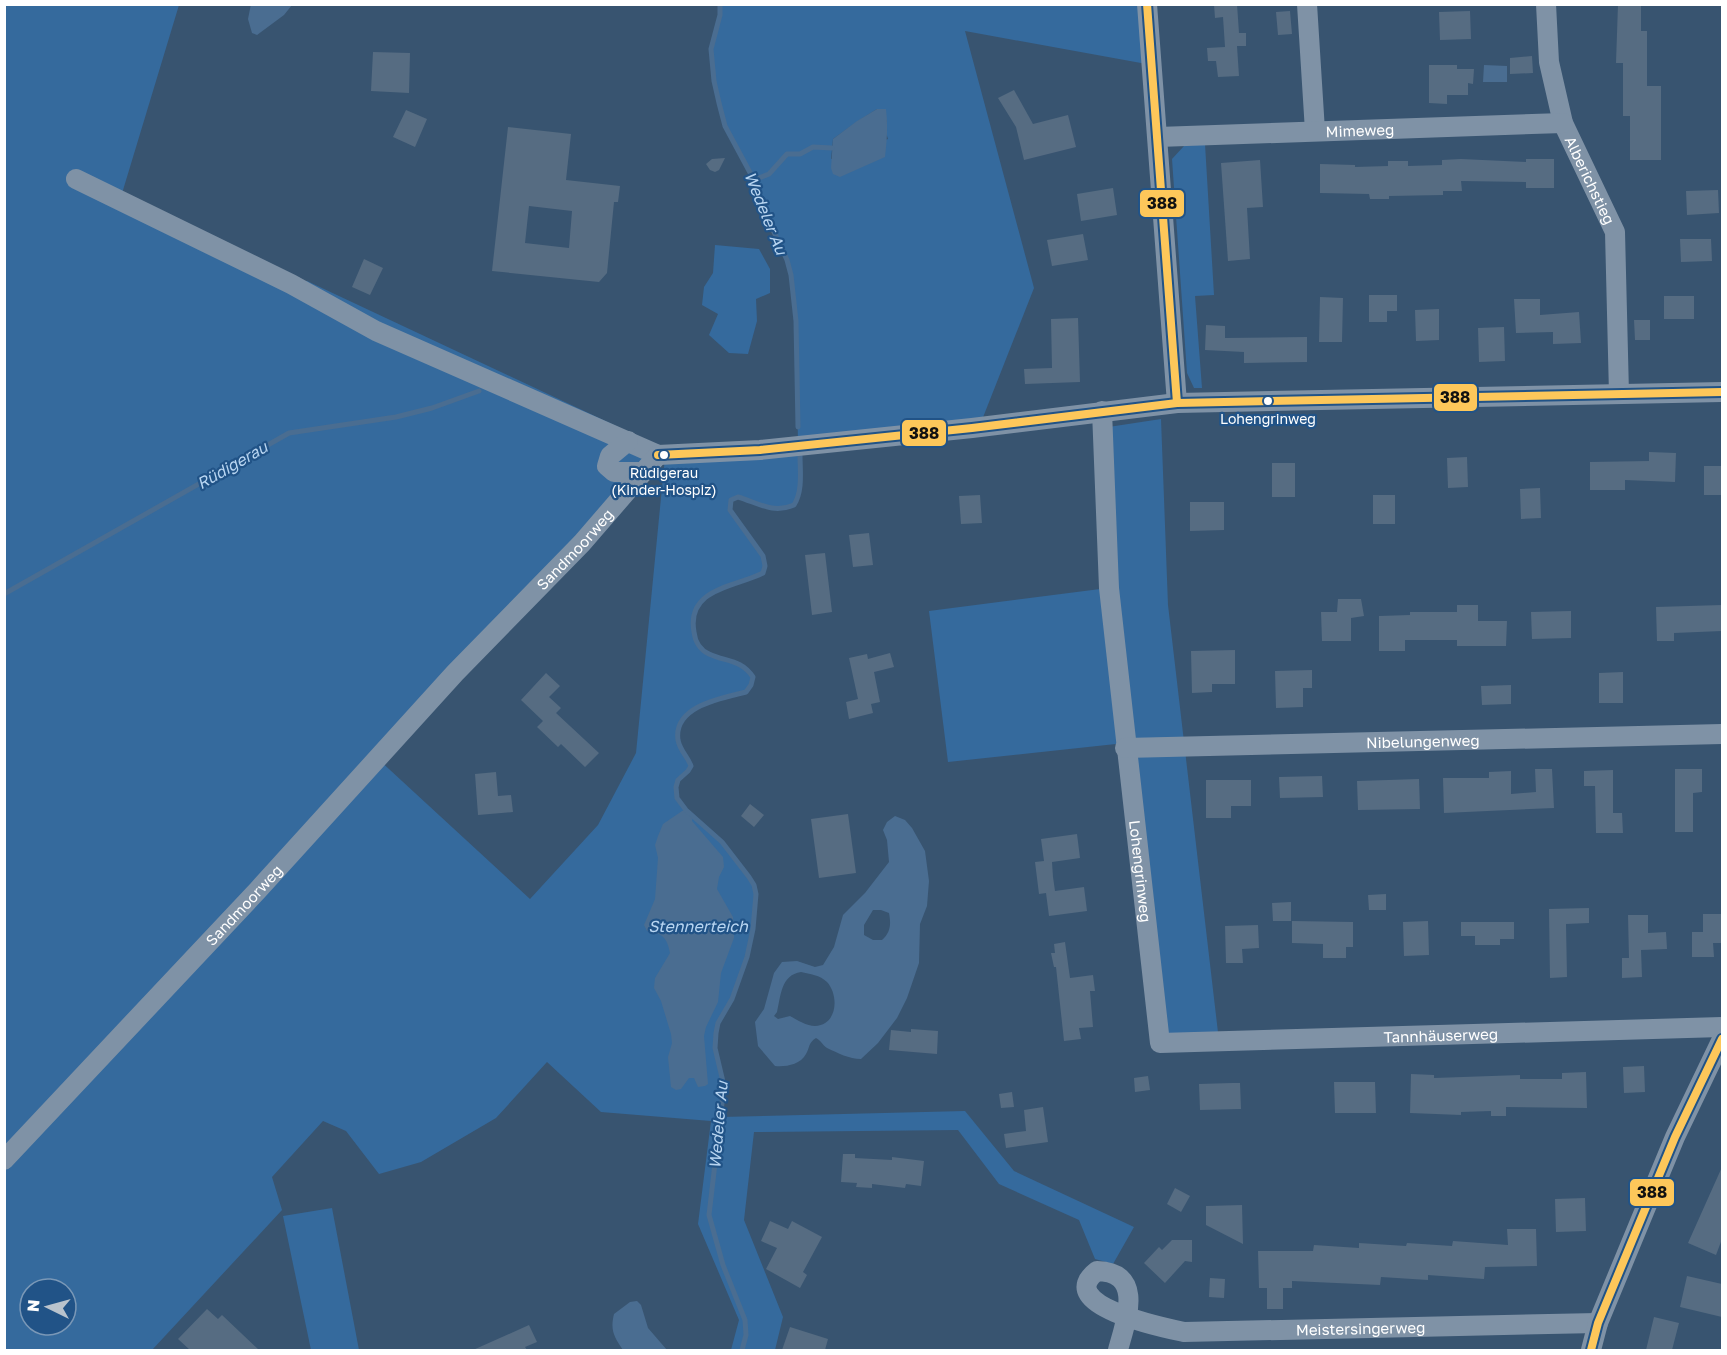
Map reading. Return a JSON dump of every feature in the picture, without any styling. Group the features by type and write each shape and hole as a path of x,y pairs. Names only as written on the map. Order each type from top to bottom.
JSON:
{"street":[{"path":"1147,4 1177,403"},
{"path":"1307,4 1315,131"},
{"name":"Alberichstieg","path":"1546,4 1549,62 1563,123 1615,232 1619,394"},
{"name":"Mimeweg","path":"1158,137 1563,123"},
{"path":"76,178 291,284 376,331 658,455 797,446 1177,403 1722,392"},
{"name":"Lohengrinweg","path":"1102,411 1109,588 1125,748 1160,1043"},
{"path":"628,441 610,456 607,466 614,472 644,472"},
{"name":"Sandmoorweg","path":"4,1160 258,890 447,682 582,543 658,455"},
{"name":"Nibelungenweg","path":"1125,748 1722,734"},
{"name":"Tannhäuserweg","path":"1160,1043 1722,1027"},
{"path":"1591,1350 1599,1323 1675,1137 1722,1039"},
{"name":"Meistersingerweg","path":"1118,1350 1126,1317 1184,1332 1599,1323"}],"shaded area":[{"path":"5,5 179,5 120,200 291,284 307,281 663,448 798,445 796,321 791,275 787,260 760,202 756,183 729,135 719,103 711,49 720,15 720,5 1147,5 1152,65 965,31 1034,288 978,430 800,455 800,487 794,505 772,508 738,497 731,500 730,510 763,556 765,566 763,573 716,590 701,602 694,619 694,637 705,652 746,667 751,673 752,681 746,692 701,706 691,711 683,719 679,728 678,740 691,766 678,782 675,791 681,804 717,835 740,864 755,890 751,943 732,999 718,1023 716,1033 715,1048 724,1081 721,1117 965,1111 1014,1171 1134,1227 1113,1264 1095,1259 1079,1220 999,1184 958,1130 754,1132 744,1220 783,1317 775,1350 731,1350 739,1320 698,1224 711,1121 601,1112 547,1062 496,1118 421,1162 379,1174 346,1131 323,1121 272,1177 282,1210 152,1350 5,1350","holes":["877,109 887,121 885,129 888,139 831,159 833,139 858,121","665,457 636,753 598,825 530,899 377,758"]},
{"path":"1205,144 1214,295 1195,296 1202,388 1194,388 1187,373 1172,159 1184,146"},
{"path":"715,245 759,249 770,269 770,293 756,299 757,321 748,354 729,353 709,335 718,314 702,305 704,287 713,273"},
{"path":"1161,419 1168,605 1219,1041 1160,1043 1125,743 948,762 929,611 1108,588 1102,428"},
{"path":"332,1208 359,1350 311,1350 283,1216"}],"water":[{"path":"251,4 292,5 284,15 257,35 252,33 248,19"},
{"path":"1484,65 1507,66 1507,82 1483,82"},
{"path":"877,109 886,109 885,157 840,177 833,174 831,168 833,139"},
{"name":"Stennerteich","path":"685,809 693,816 692,821 723,857 724,867 717,889 733,917 734,938 721,973 718,1002 704,1036 708,1084 698,1087 694,1078 689,1078 681,1089 676,1090 671,1087 668,1057 672,1043 671,1034 661,1001 654,988 655,978 670,953 663,937 647,931 644,925 655,899 658,858 655,845 658,836 663,824"},
{"path":"895,816 905,820 912,828 925,851 929,881 927,906 920,924 919,963 907,998 897,1018 878,1043 861,1059 848,1057 827,1048 816,1038 800,1061 788,1066 775,1066 758,1046 755,1022 764,1009 774,973 782,962 797,961 815,967 823,965 834,947 843,915 865,893 889,862 887,840 883,830 887,822","holes":["873,910 889,913 890,928 882,940 873,940 864,935 864,925","801,972 821,978 831,988 835,1001 834,1008 828,1021 823,1024 812,1026 790,1016 778,1019 774,1016 786,981 789,977"]},
{"path":"637,1301 641,1305 648,1328 667,1350 623,1350 617,1341 613,1329 614,1314 630,1302"}],"building":[{"path":"1214,4 1237,4 1239,33 1246,33 1246,46 1237,46 1239,76 1218,77 1216,61 1208,61 1207,48 1225,47 1223,17 1215,18"},
{"path":"1618,4 1641,4 1641,31 1647,31 1647,86 1661,86 1661,160 1630,160 1630,116 1623,116 1623,63 1616,63"},
{"path":"1290,11 1292,34 1278,35 1276,12"},
{"path":"1470,11 1471,39 1440,40 1439,12"},
{"path":"373,52 410,53 409,93 371,91"},
{"path":"1532,56 1533,73 1510,74 1510,58"},
{"path":"1429,65 1457,65 1457,69 1474,69 1473,84 1468,83 1468,95 1447,95 1447,104 1429,103"},
{"path":"1014,90 1033,124 1068,115 1076,147 1024,160 1016,127 998,98"},
{"path":"406,110 427,119 415,147 393,137"},
{"path":"508,127 571,134 566,180 620,186 618,202 614,202 607,273 599,282 492,271","holes":["529,206 572,211 569,248 525,243"]},
{"path":"725,158 719,170 715,172 710,170 706,164 712,159"},
{"path":"1526,159 1554,159 1554,188 1526,188 1526,182 1461,181 1462,191 1443,191 1443,195 1389,196 1389,199 1370,199 1369,194 1320,193 1320,164 1355,165 1355,167 1388,166 1388,161 1408,161 1408,166 1442,165 1442,160 1526,162"},
{"path":"1260,160 1263,207 1247,208 1250,259 1228,261 1221,163"},
{"path":"1113,188 1117,215 1081,221 1077,194"},
{"path":"1718,190 1719,213 1687,215 1686,191"},
{"path":"1083,234 1088,260 1052,266 1047,240"},
{"path":"1680,239 1711,239 1712,261 1681,262"},
{"path":"364,259 383,268 370,295 352,287"},
{"path":"1369,295 1397,295 1397,311 1387,311 1387,322 1369,322"},
{"path":"1664,296 1694,296 1694,319 1664,319"},
{"path":"1320,297 1343,298 1342,342 1319,342"},
{"path":"1514,299 1540,299 1540,315 1579,312 1581,343 1553,344 1553,332 1516,333"},
{"path":"1439,309 1439,340 1416,341 1415,310"},
{"path":"1078,318 1080,382 1025,384 1024,369 1052,368 1051,319"},
{"path":"1634,320 1650,320 1650,340 1635,340"},
{"path":"1206,325 1225,326 1225,338 1307,337 1307,362 1244,363 1244,352 1205,350"},
{"path":"1504,327 1505,361 1479,362 1478,328"},
{"path":"1649,452 1676,453 1675,482 1625,480 1625,490 1590,490 1590,462 1649,461"},
{"path":"1467,457 1468,487 1448,488 1447,458"},
{"path":"1272,463 1295,463 1295,497 1272,497"},
{"path":"1704,466 1722,466 1722,495 1704,495"},
{"path":"1540,488 1541,518 1521,519 1520,489"},
{"path":"980,495 982,523 961,524 959,496"},
{"path":"1373,495 1395,495 1395,524 1373,524"},
{"path":"1190,502 1224,502 1224,530 1190,531"},
{"path":"869,533 873,565 853,567 849,535"},
{"path":"825,553 832,612 812,615 805,555"},
{"path":"1338,599 1361,599 1364,616 1351,618 1351,641 1322,641 1321,612 1337,612"},
{"path":"1457,605 1478,605 1478,621 1507,621 1506,646 1457,646 1457,640 1405,640 1405,651 1379,651 1379,616 1410,615 1410,612 1457,612"},
{"path":"1722,605 1722,631 1674,633 1674,641 1657,641 1656,607"},
{"path":"1571,611 1571,638 1532,639 1531,612"},
{"path":"1235,650 1235,684 1212,684 1212,692 1192,693 1191,651"},
{"path":"890,653 894,667 874,672 880,702 871,704 873,713 849,719 846,702 858,699 849,658 867,654 868,659"},
{"path":"1312,670 1312,688 1303,688 1303,707 1276,708 1275,671"},
{"path":"1623,672 1623,703 1599,703 1599,673"},
{"path":"546,673 560,686 549,697 561,708 556,713 599,753 585,767 561,744 558,747 537,727 543,721 521,700"},
{"path":"1511,685 1511,704 1482,705 1481,686"},
{"path":"1535,769 1552,769 1554,808 1444,813 1443,778 1489,778 1489,772 1511,771 1511,794 1536,792"},
{"path":"1675,769 1702,769 1702,792 1693,793 1693,832 1675,832"},
{"path":"1613,770 1613,813 1622,813 1623,833 1596,833 1595,786 1584,786 1584,771"},
{"path":"496,772 498,796 511,795 513,812 478,815 475,774"},
{"path":"1322,776 1323,797 1280,798 1279,777"},
{"path":"1419,779 1420,809 1358,810 1357,781"},
{"path":"1206,780 1251,780 1251,806 1231,806 1231,818 1206,818"},
{"path":"750,804 764,815 754,827 741,816"},
{"path":"848,814 856,873 819,878 811,819"},
{"path":"1077,834 1080,858 1052,862 1053,877 1055,891 1084,887 1087,911 1049,916 1046,893 1039,894 1035,862 1044,861 1041,839"},
{"path":"1386,894 1386,910 1369,910 1368,895"},
{"path":"1291,902 1291,921 1273,921 1272,903"},
{"path":"1589,908 1589,923 1566,924 1567,977 1550,978 1549,909"},
{"path":"1703,914 1722,914 1722,943 1713,943 1714,957 1692,957 1692,932 1703,932"},
{"path":"1628,915 1648,915 1648,933 1666,932 1667,949 1641,950 1642,977 1622,978 1622,958 1629,958"},
{"path":"1292,921 1353,922 1353,947 1346,947 1346,958 1323,958 1323,944 1292,943"},
{"path":"1428,921 1429,955 1404,956 1403,922"},
{"path":"1461,922 1514,922 1514,939 1500,939 1500,945 1475,945 1475,936 1461,936"},
{"path":"1258,925 1259,948 1242,949 1243,963 1226,963 1225,926"},
{"path":"1065,942 1070,978 1093,975 1095,991 1090,991 1093,1027 1079,1028 1081,1039 1064,1041 1056,967 1054,967 1051,953 1055,953 1054,944"},
{"path":"911,1029 938,1031 937,1054 889,1050 891,1030 911,1032"},
{"path":"1644,1066 1645,1092 1624,1093 1623,1067"},
{"path":"1586,1072 1587,1108 1506,1107 1506,1116 1491,1116 1491,1111 1461,1112 1461,1115 1410,1113 1411,1074 1434,1075 1434,1078 1520,1075 1520,1079 1562,1079 1562,1073"},
{"path":"1148,1076 1150,1090 1135,1092 1134,1078"},
{"path":"1334,1082 1375,1082 1376,1113 1335,1113"},
{"path":"1240,1083 1241,1109 1200,1110 1199,1084"},
{"path":"1012,1092 1014,1107 1001,1108 999,1094"},
{"path":"1043,1107 1048,1142 1006,1148 1004,1134 1026,1131 1024,1110"},
{"path":"843,1154 855,1154 855,1158 892,1160 892,1157 924,1161 921,1186 906,1184 905,1188 872,1184 872,1188 856,1187 857,1183 841,1182"},
{"path":"1722,1167 1722,1239 1716,1255 1688,1243"},
{"path":"1175,1188 1190,1196 1181,1212 1167,1204"},
{"path":"1585,1198 1586,1231 1556,1232 1555,1199"},
{"path":"1242,1205 1243,1244 1206,1225 1206,1206"},
{"path":"770,1221 788,1229 792,1221 822,1237 803,1272 807,1275 800,1288 766,1269 777,1248 761,1241"},
{"path":"1507,1229 1536,1229 1537,1266 1485,1267 1484,1279 1428,1275 1428,1280 1381,1277 1380,1285 1292,1281 1292,1288 1283,1288 1283,1309 1267,1309 1267,1288 1259,1288 1258,1251 1313,1251 1314,1245 1359,1248 1359,1243 1452,1246 1453,1241 1508,1245"},
{"path":"1172,1240 1192,1240 1192,1262 1185,1261 1165,1283 1144,1263 1159,1247 1162,1250"},
{"path":"1687,1276 1722,1284 1722,1317 1680,1307"},
{"path":"1210,1278 1225,1279 1224,1298 1209,1297"},
{"path":"207,1309 218,1319 222,1315 259,1350 190,1350 178,1339"},
{"path":"1654,1317 1679,1323 1672,1350 1646,1350"},
{"path":"529,1325 537,1342 525,1347 527,1350 473,1350"},
{"path":"790,1327 828,1339 825,1350 782,1350"}],"waterway":[{"name":"Wedeler Au","path":"720,4 720,15 711,49 714,81 725,126 754,180 760,202 787,260 791,275 796,321 798,427"},
{"path":"754,180 769,174 787,154 800,154 813,147 832,148"},
{"name":"Rüdigerau","path":"4,594 289,433 396,417 432,408 479,391"},
{"name":"Wedeler Au","path":"742,1350 746,1335 745,1320 723,1265 709,1215 724,1086 715,1048 716,1033 718,1023 732,999 747,957 753,929 756,894 749,877 722,842 686,810 677,798 678,780 691,766 678,740 679,728 683,719 691,711 713,701 746,692 753,677 743,667 706,652 697,642 695,635 694,617 698,606 705,598 715,591 763,573 765,566 763,556 730,510 731,500 738,497 772,508 794,505 800,487 800,455"}],"transit line":[{"name":"388","path":"1147,4 1177,403"},
{"name":"388","path":"658,455 760,450 972,428 1177,403 1722,392"},
{"name":"388","path":"1591,1350 1598,1323 1675,1137 1722,1039"}],"place":[{"name":"Lohengrinweg","path":"1268,401"},
{"name":"Rüdigerau (Kinder-Hospiz)","path":"664,455"}]}
